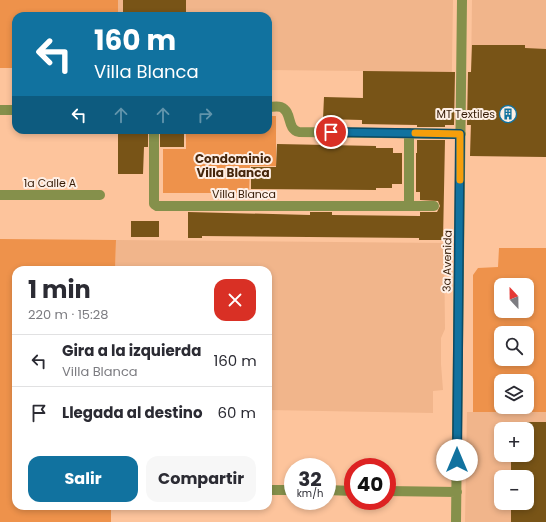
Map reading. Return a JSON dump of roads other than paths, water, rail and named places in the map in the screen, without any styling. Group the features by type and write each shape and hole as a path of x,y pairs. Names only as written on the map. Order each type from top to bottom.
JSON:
{"street":[{"name":"3a Avenida","path":"456,522 462,0"},
{"path":"272,107 280,107 284,110 288,114 292,128 298,131 460,134"},
{"path":"0,110 12,110"},
{"path":"409,133 409,205"},
{"name":"Villa Blanca","path":"154,134 154,204 157,206 434,206"},
{"name":"1a Calle A","path":"0,195 100,195"},
{"path":"272,490 284,490"},
{"path":"396,491 457,492"}],"place":[{"name":"MT Textiles","path":"508,114"}],"district":[{"name":"Condominio Villa Blanca","path":"233,165"}]}
